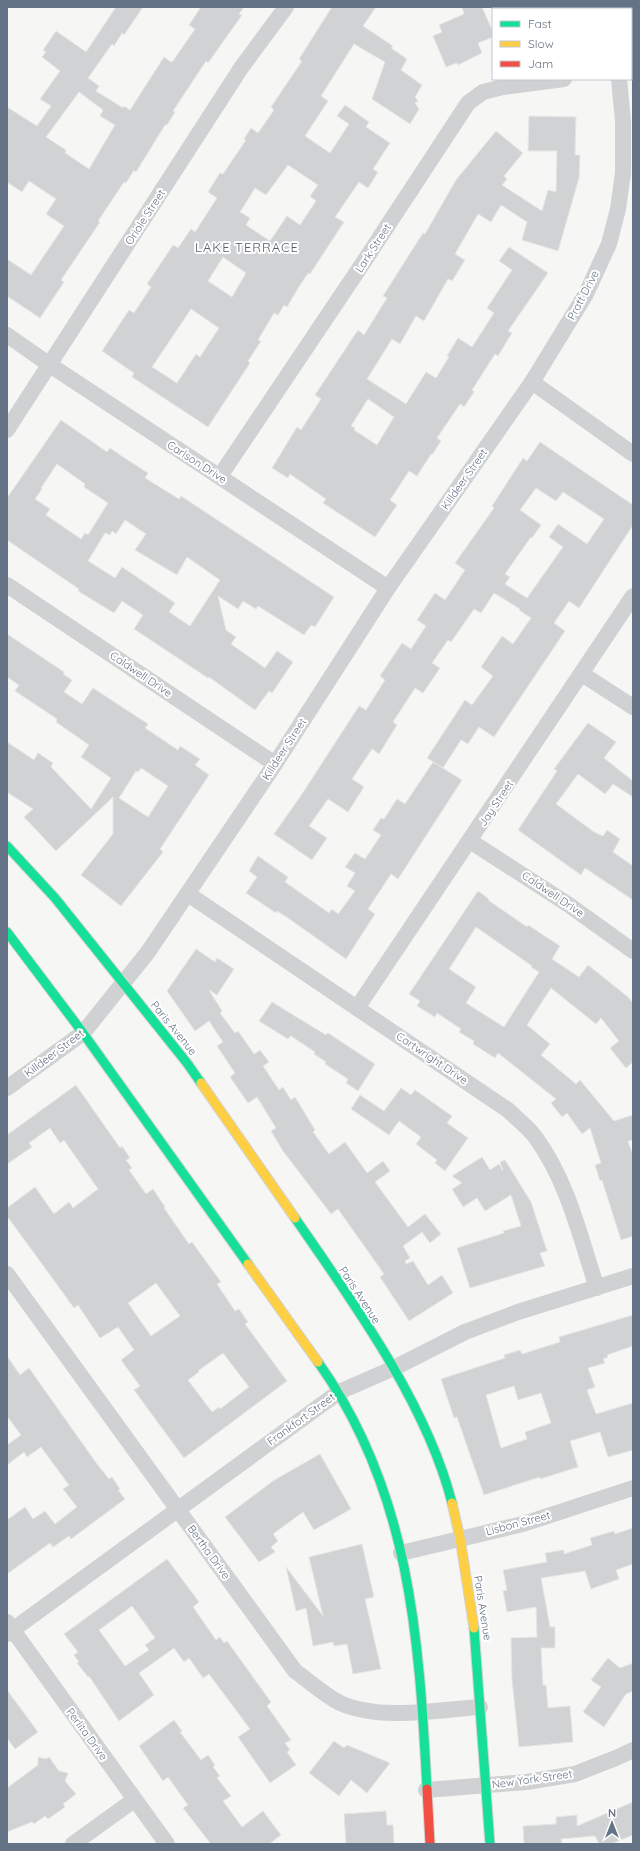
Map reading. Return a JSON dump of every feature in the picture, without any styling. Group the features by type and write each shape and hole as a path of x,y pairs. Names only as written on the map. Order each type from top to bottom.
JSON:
{"street":[{"name":"Oriole Street","path":"7,430 241,68 286,7"},
{"name":"Lark Street","path":"220,476 359,270 468,103 483,92 503,87 556,80"},
{"name":"Pratt Drive","path":"532,382 586,294 609,244 618,210 623,173 623,121 619,80"},
{"name":"Carlson Drive","path":"7,335 50,365 388,588"},
{"path":"532,382 633,454"},
{"name":"Killdeer Street","path":"7,1088 83,1033 148,952 275,764 388,588 532,382"},
{"name":"Caldwell Drive","path":"7,585 275,764"},
{"name":"Jay Street","path":"357,1008 633,596"},
{"path":"582,674 633,707"},
{"name":"Caldwell Drive","path":"470,841 569,905 633,951"},
{"name":"Paris Avenue","path":"7,846 19,857 55,898 123,985 187,1063 317,1250 394,1368 432,1445 447,1485 460,1538 476,1640 490,1844"},
{"name":"Cartwright Drive","path":"188,894 508,1110 536,1137 556,1170 569,1202 597,1288"},
{"path":"7,932 83,1033 339,1392 370,1455 381,1483 401,1553 411,1600 422,1711 430,1844"},
{"name":"Bertha Drive","path":"7,1274 295,1671 340,1703 366,1710 391,1713 480,1707"},
{"name":"Frankfort Street","path":"9,1629 339,1392 394,1368 466,1332 518,1312 633,1276"},
{"name":"Lisbon Street","path":"401,1553 523,1524 633,1488"},
{"name":"Perlita Drive","path":"9,1629 167,1844"},
{"name":"New York Street","path":"426,1790 528,1782 575,1774 633,1750"},
{"path":"73,1844 134,1800"}],"building":[{"path":"116,7 143,7 124,35 122,33 114,46 112,44 88,78 99,86 96,91 123,108 124,106 130,110 164,57 171,62 173,61 195,29 189,25 201,7 244,7 239,14 242,15 208,63 206,61 173,111 175,112 167,125 165,125 136,172 134,170 126,183 124,182 98,221 100,222 61,280 64,282 40,318 7,296 7,259 31,275 64,226 46,214 56,199 29,181 22,192 7,182 7,107 37,126 51,106 40,99 60,71 42,57 46,52 43,50 56,31 86,52","holes":["79,92 103,110 100,116 115,125 89,169 65,153 66,150 46,137"]},
{"path":"332,7 376,7 363,26 393,46 391,48 407,59 401,70 422,85 415,97 418,101 415,103 419,109 410,124 372,99 385,62 354,44 321,96 328,101 305,136 330,153 349,124 337,116 345,105 369,122 366,127 390,143 373,169 378,172 368,188 359,182 335,217 344,222 310,274 308,273 287,307 284,305 278,315 274,313 258,340 261,341 248,361 250,363 208,427 132,377 134,373 102,351 129,310 134,313 151,287 147,284 173,245 178,248 191,229 195,232 217,198 208,192 220,173 223,174 246,140 244,139 251,128 258,133 274,110 271,107 302,61 299,59","holes":["288,165 318,185 310,196 316,201 300,225 287,216 270,241 246,225 250,218 240,212 255,188 266,195","223,257 246,273 232,297 208,281","191,309 219,328 200,357 196,354 177,383 152,367"]},
{"path":"462,7 482,7 492,30 492,37 478,43 482,53 458,65 457,63 446,67 433,36 442,32 439,25 464,14"},
{"path":"529,116 576,117 575,155 580,155 579,178 558,251 522,240 527,222 501,205 491,222 478,214 455,254 465,260 452,281 448,279 424,321 416,316 400,344 392,339 367,379 406,404 426,372 436,378 449,357 447,356 458,338 472,347 494,313 487,308 512,270 499,261 509,247 548,273 508,331 512,333 498,356 495,354 472,390 474,392 464,407 460,404 437,438 441,441 432,455 431,454 417,476 409,471 390,500 397,505 375,537 323,503 326,499 290,474 288,478 272,468 297,427 301,430 321,399 315,395 358,330 364,335 387,298 383,296 423,233 425,234 456,180 496,131 523,153 504,176 507,179 502,185 542,211 548,190 556,192 557,151 528,151","holes":["368,399 394,417 377,445 354,430 355,428 351,426"]},
{"path":"61,420 107,452 110,448 148,473 145,478 179,499 181,496 334,597 315,627 311,625 304,635 258,606 256,609 243,601 238,609 218,596 226,630 236,637 231,644 265,668 277,651 293,662 272,693 269,691 255,710 209,677 208,678 134,629 143,615 122,601 114,613 78,591 79,589 7,540 7,498","holes":["57,464 85,484 84,487 108,503 88,535 85,533 81,539 46,515 50,509 35,499","125,520 146,534 135,550 177,575 187,557 220,580 190,626 169,612 175,603 122,567 115,578 88,561 105,533 110,535 112,531 116,534"]},
{"path":"540,442 633,505 633,525 579,608 569,601 554,623 565,631 494,737 479,727 468,744 461,740 443,768 427,758 465,700 472,705 493,676 481,667 502,636 513,644 531,618 519,610 520,609 494,593 481,613 474,609 451,642 448,640 432,663 440,668 423,693 415,688 393,722 397,725 379,754 372,749 352,779 364,787 348,812 328,799 309,826 327,838 312,860 274,834 359,706 366,710 385,680 380,676 402,643 411,649 426,626 417,620 435,593 445,600 465,570 455,563 494,508 492,506 523,458 527,461","holes":["536,488 556,501 563,492 604,519 587,544 558,524 549,537 563,547 527,598 505,584 510,577 505,574 541,525 520,510"]},
{"path":"7,634 64,672 63,674 72,680 64,692 82,704 93,688 148,724 145,728 178,750 180,746 200,759 195,765 209,775 160,849 163,852 121,906 81,875 113,834 113,797 56,851 24,817 33,809 7,792 7,742 34,760 38,753 53,763 51,767 91,809 111,778 81,757 89,745 56,722 57,719 15,691 19,685 7,677","holes":["141,768 168,786 148,817 119,798 136,771 138,772"]},
{"path":"588,723 616,742 604,758 633,781 633,797 613,784 605,794 578,774 556,804 594,832 603,836 607,830 620,839 613,852 633,866 633,900 585,868 581,875 518,830 557,771 554,769"},
{"path":"433,762 462,780 398,879 391,874 368,909 375,914 346,959 288,918 277,911 276,913 246,893 257,877 249,871 258,856 288,877 285,882 329,913 332,909 338,914 355,891 347,886 355,873 345,867 355,853 365,859 381,835 373,830 381,818 384,819 397,799 405,804"},
{"path":"478,891 489,899 488,900 527,927 528,925 560,946 552,959 579,977 588,965 628,997 633,1003 633,1062 626,1068 610,1048 619,1041 601,1018 596,1024 551,988 527,1025 550,1044 541,1055 576,1084 580,1080 614,1121 633,1115 633,1140 628,1141 633,1155 633,1236 621,1240 602,1180 600,1181 595,1165 601,1163 590,1128 582,1134 567,1113 562,1117 551,1103 556,1099 498,1053 495,1058 473,1044 474,1041 459,1032 461,1029 437,1013 435,1017 417,1006 420,1001 409,994","holes":["476,927 532,966 531,967 539,972 504,1027 466,1003 476,987 449,969"]},
{"path":"196,949 215,962 217,958 234,969 217,995 209,990 222,1011 220,1013 235,1033 238,1031 254,1054 260,1050 269,1062 263,1066 279,1090 283,1087 291,1100 295,1097 315,1130 313,1132 329,1154 345,1142 367,1173 383,1161 390,1171 375,1182 408,1227 425,1214 441,1234 430,1243 422,1232 403,1246 410,1258 405,1261 406,1264 413,1261 428,1285 442,1275 453,1293 409,1321 380,1277 384,1274 338,1209 331,1214 283,1151 271,1131 276,1128 257,1097 248,1103 230,1077 235,1073 217,1046 223,1042 209,1021 195,1031 167,991"},
{"path":"272,1002 326,1035 328,1033 375,1064 358,1091 346,1083 348,1079 325,1064 326,1062 314,1054 315,1052 291,1036 288,1039 259,1021"},
{"path":"76,1085 120,1148 122,1146 130,1158 126,1160 132,1168 129,1170 146,1194 153,1189 165,1207 164,1208 189,1244 192,1242 221,1282 217,1284 235,1311 239,1309 248,1322 245,1324 287,1381 184,1458 134,1390 140,1386 121,1360 134,1350 118,1327 100,1338 78,1305 74,1308 7,1216 7,1208 35,1187 54,1214 69,1202 73,1208 98,1189 64,1140 60,1143 50,1128 29,1143 32,1147 7,1164 7,1135","holes":["156,1283 180,1316 151,1336 128,1303","223,1353 249,1387 220,1409 219,1407 212,1412 188,1380"]},
{"path":"401,1088 411,1095 415,1090 452,1116 447,1123 468,1138 445,1171 435,1163 437,1160 416,1144 421,1137 399,1121 389,1135 351,1109 360,1095 384,1111"},
{"path":"482,1157 490,1170 499,1164 503,1171 500,1162 505,1160 531,1202 547,1251 540,1253 545,1266 470,1288 457,1248 521,1226 511,1195 485,1211 477,1198 463,1207 452,1189 462,1183 452,1176"},
{"path":"633,1315 633,1346 607,1355 608,1357 603,1359 605,1363 588,1368 595,1387 587,1390 596,1414 633,1403 633,1450 608,1457 600,1432 570,1441 578,1467 540,1479 540,1477 484,1495 457,1417 454,1418 441,1379 505,1358 504,1355 520,1350 522,1354 560,1342 559,1337","holes":["514,1386 518,1400 541,1393 551,1423 525,1432 527,1439 501,1448 486,1395"]},
{"path":"7,1356 20,1375 29,1368 97,1464 109,1479 112,1477 120,1489 118,1490 125,1499 71,1539 69,1536 53,1547 50,1543 7,1574 7,1520 25,1507 33,1519 45,1511 55,1524 77,1507 63,1489 69,1485 41,1447 27,1457 24,1452 7,1465 7,1445 21,1435 7,1416"},
{"path":"320,1454 351,1509 314,1530 303,1512 273,1534 278,1541 271,1547 275,1552 259,1562 225,1517 273,1481"},
{"path":"633,1528 633,1564 616,1570 619,1579 591,1589 585,1571 541,1578 550,1627 555,1627 555,1648 541,1648 543,1685 546,1685 548,1708 570,1706 573,1742 519,1747 512,1680 511,1638 537,1637 536,1607 507,1612 503,1591 507,1590 503,1570 547,1562 545,1553 564,1550 564,1554 592,1545 590,1538 614,1531 615,1534"},
{"path":"362,1544 374,1597 365,1599 381,1669 353,1674 347,1644 334,1646 333,1642 313,1646 306,1608 296,1611 286,1567 323,1616 309,1557"},
{"path":"167,1559 199,1602 193,1607 216,1640 220,1637 224,1643 227,1641 271,1702 267,1706 291,1740 285,1743 290,1750 287,1752 296,1765 270,1783 238,1737 250,1729 209,1674 203,1678 189,1658 184,1662 174,1648 139,1673 154,1695 119,1721 89,1676 88,1677 77,1663 79,1662 74,1655 78,1652 64,1634","holes":["132,1606 155,1638 145,1645 149,1650 125,1666 99,1630"]},
{"path":"608,1658 620,1668 633,1663 633,1691 626,1694 604,1727 583,1712 601,1687 591,1680"},
{"path":"7,1690 38,1732 15,1749 7,1738"},
{"path":"174,1720 182,1731 180,1732 201,1760 208,1755 215,1765 213,1767 220,1776 217,1778 231,1796 223,1801 242,1827 263,1811 281,1835 269,1844 211,1844 183,1808 188,1805 168,1777 163,1781 139,1746"},
{"path":"334,1741 344,1748 347,1745 390,1763 367,1793 351,1780 339,1796 309,1773"},
{"path":"38,1757 46,1759 49,1757 59,1771 68,1773 65,1781 76,1794 63,1804 65,1807 48,1819 45,1816 34,1824 32,1822 7,1832 7,1788 38,1765"},
{"path":"633,1802 633,1835 611,1844 599,1844 595,1836 561,1839 562,1844 524,1844 523,1826 556,1824 556,1817 577,1815 577,1826"},
{"path":"386,1811 387,1825 393,1825 394,1844 346,1844 344,1814"}],"traffic: fast":[{"path":"7,846 55,898 187,1063 201,1083"},
{"path":"7,932 83,1033 248,1264"},
{"path":"295,1218 364,1319 407,1391 440,1466 452,1503"},
{"path":"318,1362 349,1411 373,1462 391,1514 404,1567 413,1621 420,1676 427,1789"},
{"path":"474,1628 490,1844"}],"traffic: slow":[{"path":"201,1083 295,1218"},
{"path":"248,1264 318,1362"},
{"path":"452,1503 460,1538 474,1628"}],"traffic: jam":[{"path":"427,1789 430,1844"}],"district":[{"name":"LAKE TERRACE","path":"247,247"}]}
